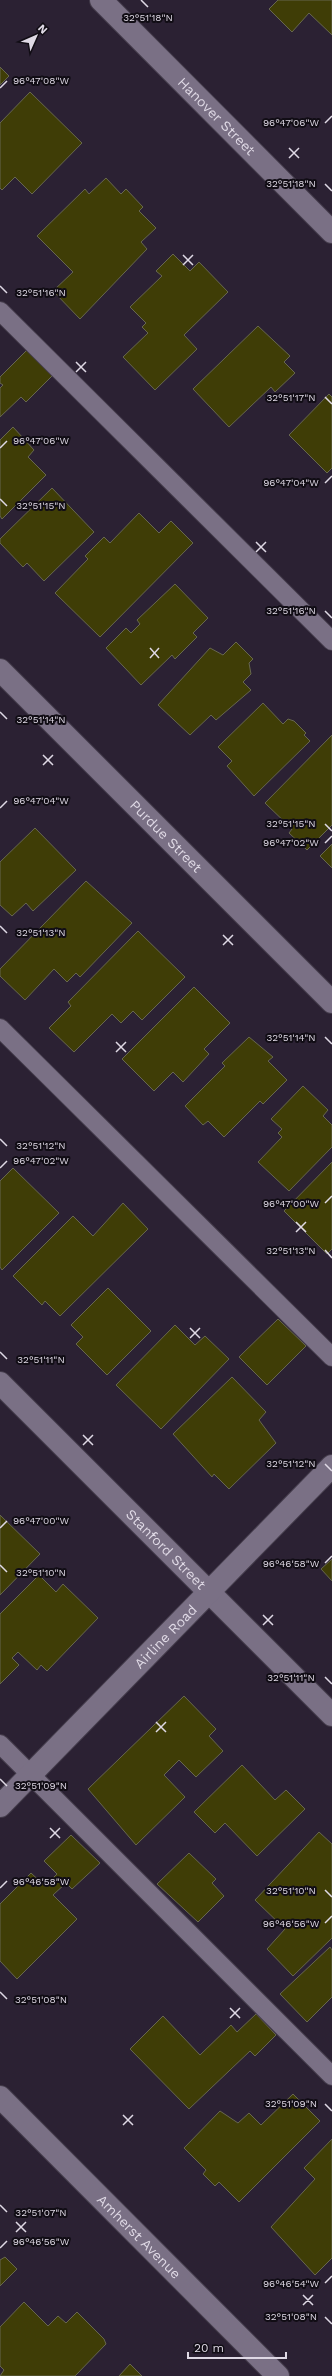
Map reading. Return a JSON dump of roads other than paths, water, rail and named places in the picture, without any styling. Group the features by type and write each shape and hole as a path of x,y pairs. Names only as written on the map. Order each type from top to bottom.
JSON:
{"street":[{"name":"Hanover Street","path":"101,0 332,232"},
{"name":"Purdue Street","path":"0,670 332,1002"},
{"name":"Stanford Street","path":"0,1383 332,1715"},
{"name":"Airline Road","path":"0,1806 332,1466"},
{"name":"Amherst Avenue","path":"0,2097 278,2376"}],"lane":[{"path":"0,311 332,641"},
{"path":"0,1028 332,1357"},
{"path":"0,1744 332,2076"}]}
